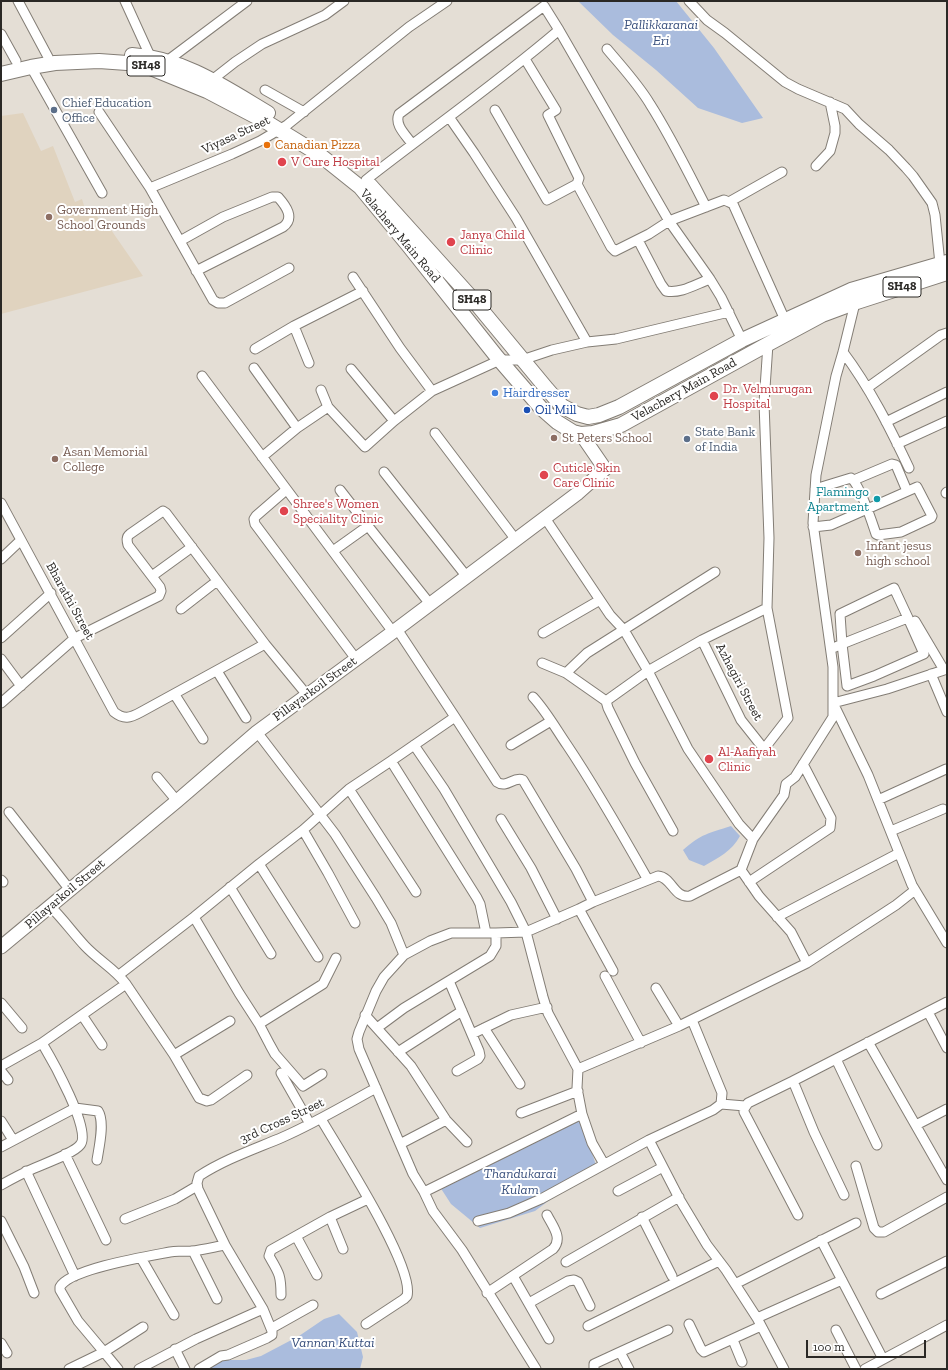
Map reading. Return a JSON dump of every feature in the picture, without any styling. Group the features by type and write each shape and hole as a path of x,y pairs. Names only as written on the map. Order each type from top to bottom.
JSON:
{"main road":[{"name":"Velachery Main Road","path":"1,64 48,57 104,53 142,56 167,61 283,127 326,148 366,180 470,296 547,390 562,406 577,414 588,417 600,415 619,407 742,340 851,290 945,266"},
{"name":"Velachery Main Road","path":"1,74 55,63 99,61 142,64 209,85"},
{"name":"Velachery Main Road","path":"283,127 360,187 540,408 557,422 573,432 581,434 593,433 621,425 822,315 945,266"}],"street":[{"path":"18,1 48,57"},
{"path":"125,1 151,58"},
{"path":"167,61 247,1"},
{"path":"209,85 235,62 262,44 325,15 344,1"},
{"name":"Viyasa Street","path":"150,188 253,144 283,127 304,112 409,27 447,1"},
{"path":"689,1 707,20 785,82 845,109 889,150 906,168 932,203 945,266"},
{"path":"412,144 398,124 397,119 399,114 544,6 669,221 710,279 729,312 742,340"},
{"path":"366,180 525,59 559,30"},
{"path":"1,34 16,61"},
{"path":"607,49 634,81 650,104 680,156 706,206"},
{"path":"495,110 547,200 577,184 579,178 548,115 556,110 525,59"},
{"path":"31,67 102,193"},
{"path":"265,90 304,112"},
{"path":"816,166 830,151 835,133 830,102"},
{"path":"99,112 150,188 213,300 218,303 225,303 289,268"},
{"path":"449,118 474,153 516,218 587,342"},
{"path":"729,202 782,172"},
{"path":"577,184 611,248 615,251 638,240 669,221 706,206 724,200 733,204 785,320"},
{"path":"180,241 223,217 272,198 278,197 289,213 290,217 288,223 283,227 196,271"},
{"path":"638,240 660,284 666,291"},
{"path":"353,276 400,348 432,391"},
{"path":"655,290 672,292 680,291 710,279"},
{"path":"255,349 294,326 363,291"},
{"path":"536,1369 487,1293 462,1250 433,1211 413,1174 359,1050 357,1040 359,1032 365,1015 384,977 404,955 430,941 451,933 496,934 526,932 593,902 658,876 662,877 680,895 686,897 741,870 753,839 784,795 786,784 803,764 833,716 833,668 831,649 813,527 815,489 816,475 836,376 855,303"},
{"path":"321,390 328,408 365,447 394,421 432,391 500,360 522,360 552,350 587,342 616,339 729,312"},
{"path":"294,326 310,363"},
{"path":"867,388 941,335 947,333"},
{"name":"Azhagiri Street","path":"767,608 702,640 741,720 764,749 788,718 767,608 769,538 764,402 768,344"},
{"path":"843,352 856,369 867,388 909,468"},
{"path":"254,368 297,428"},
{"path":"351,369 394,421"},
{"path":"202,376 286,490 395,631 456,717 497,782 500,785 504,785 517,779 523,780 572,862 593,902"},
{"path":"886,422 947,392"},
{"path":"262,457 297,428 328,408"},
{"path":"897,444 947,421"},
{"path":"435,433 516,540"},
{"name":"Pillayarkoil Street","path":"1,947 177,801 257,732 395,631 578,493 605,469 581,434"},
{"path":"815,489 852,478 854,480 894,464 896,465 907,491"},
{"path":"384,472 467,577"},
{"path":"813,527 831,525 867,509 907,491 917,487 931,514 931,518 901,532 878,535 876,534 867,509 854,480"},
{"path":"286,490 256,516 254,519 255,524 356,659"},
{"path":"340,490 430,604"},
{"name":"Bharathi Street","path":"1,502 76,638 114,712 124,718 133,716 175,695"},
{"path":"1,703 76,638 158,596 161,591 160,587 128,545 127,541 130,534 162,511 166,513 265,644 307,695"},
{"path":"545,518 610,615 624,630 648,671 688,749 739,824 753,839"},
{"path":"333,551 368,526"},
{"path":"1,558 21,540"},
{"path":"152,576 192,547"},
{"path":"566,673 587,653 715,572"},
{"path":"181,609 218,581"},
{"path":"833,690 847,686 874,676 924,654 909,616 894,588 840,614 847,686"},
{"path":"1,638 51,593"},
{"path":"543,633 600,600"},
{"path":"831,649 909,616"},
{"path":"833,703 886,689 946,669 909,616"},
{"path":"606,701 648,671 702,640"},
{"path":"203,740 175,695 265,644"},
{"path":"1,659 21,686"},
{"path":"542,663 566,673 606,701 635,763 673,831"},
{"path":"217,671 246,718"},
{"path":"931,674 947,712"},
{"path":"532,697 540,705 551,721 608,810 648,880"},
{"path":"833,703 868,775 915,890 947,943"},
{"path":"119,975 303,830 349,789 456,717"},
{"path":"510,745 551,721"},
{"path":"257,732 335,834 391,923 404,955"},
{"path":"414,745 444,789 511,902 526,932 548,1014 578,1069 578,1091 582,1114 592,1143 604,1164"},
{"path":"391,761 477,898 486,933"},
{"path":"749,882 830,828 831,818 803,764"},
{"path":"878,800 946,769"},
{"path":"157,777 177,801"},
{"path":"349,789 416,892"},
{"path":"891,831 943,809"},
{"path":"9,812 70,890"},
{"path":"501,818 531,868 557,919"},
{"path":"303,830 355,922"},
{"path":"777,917 899,853"},
{"path":"259,864 318,957"},
{"path":"741,870 759,896 791,932 807,963"},
{"path":"230,887 271,954"},
{"path":"578,1069 692,1020 807,963 896,905 915,890"},
{"path":"50,906 64,920 86,947 119,975 174,1055 200,1098 203,1100 211,1100 247,1075"},
{"path":"579,909 641,1043"},
{"path":"194,917 259,1024 275,1054 303,1086 322,1074"},
{"path":"377,1028 404,1008 490,956 496,946 496,934"},
{"path":"259,1024 323,984 336,958"},
{"path":"449,982 480,1056 478,1059 457,1071"},
{"path":"1,1066 42,1043 126,984"},
{"path":"656,988 679,1026"},
{"path":"798,1215 744,1115 745,1106 748,1103 947,1002"},
{"path":"1,1003 22,1028"},
{"path":"472,1034 511,1015 547,1007"},
{"path":"398,1052 462,1010"},
{"path":"928,1012 947,1048"},
{"path":"82,1015 102,1045"},
{"path":"365,1015 411,1066 446,1120 467,1142"},
{"path":"692,1020 722,1093 721,1104"},
{"path":"174,1055 230,1021"},
{"path":"484,1028 520,1084"},
{"path":"868,1042 946,1174"},
{"path":"1,1184 78,1147 84,1139 75,1108 65,1084 42,1043"},
{"path":"836,1059 877,1145"},
{"path":"1,1071 8,1080"},
{"path":"280,1073 310,1124"},
{"path":"793,1081 814,1132 844,1195"},
{"name":"3rd Cross Street","path":"197,1186 199,1176 248,1151 321,1119 376,1088"},
{"path":"521,1113 578,1091"},
{"path":"478,1221 509,1213 541,1199 649,1140 713,1110 721,1104 745,1106"},
{"path":"1,1147 75,1108 98,1111 101,1122 97,1160"},
{"path":"916,1125 947,1108"},
{"path":"424,1192 582,1114"},
{"path":"321,1119 368,1199 396,1251 402,1267 408,1292 404,1299 366,1324"},
{"path":"1,1120 13,1140"},
{"path":"400,1144 446,1120"},
{"path":"649,1140 679,1197 707,1245 735,1284 759,1322 784,1369"},
{"path":"65,1154 106,1240"},
{"path":"856,1166 874,1228 878,1232 884,1232 947,1197"},
{"path":"618,1191 663,1167"},
{"path":"26,1171 75,1276"},
{"path":"125,1219 175,1199 197,1186 225,1245 263,1309 272,1328 272,1335 228,1355 221,1356 199,1369"},
{"path":"566,1262 679,1197"},
{"path":"281,1295 280,1275 269,1256 271,1250 330,1217 368,1199"},
{"path":"487,1293 557,1245 558,1237 547,1215"},
{"path":"330,1217 343,1248"},
{"path":"642,1217 672,1276"},
{"path":"1,1221 5,1239 24,1267 34,1293"},
{"path":"735,1284 856,1223"},
{"path":"296,1236 317,1275"},
{"path":"821,1240 884,1360"},
{"path":"118,1369 78,1321 60,1290 60,1285 75,1276 104,1266 171,1252 193,1251 225,1245"},
{"path":"193,1251 217,1299"},
{"path":"141,1258 174,1315"},
{"path":"588,1326 719,1261"},
{"path":"881,1294 947,1261"},
{"path":"513,1276 549,1339"},
{"path":"529,1303 568,1281 574,1280 578,1282 590,1306"},
{"path":"689,1324 701,1349 704,1352 733,1340 759,1322 842,1280"},
{"path":"272,1328 313,1305"},
{"path":"139,1369 175,1349 263,1309"},
{"path":"865,1369 884,1360 947,1324"},
{"path":"69,1369 104,1352 143,1327"},
{"path":"594,1369 594,1364 668,1330"},
{"path":"836,1330 856,1369"},
{"path":"733,1340 742,1362"},
{"path":"1,1343 7,1354"},
{"path":"175,1349 185,1369"},
{"path":"620,1352 629,1369"}],"shaded area":[{"name":"Government High School Grounds","path":"23,113 41,151 53,146 75,202 82,199 85,209 93,208 101,224 107,224 143,276 1,314 1,116"}],"water":[{"name":"Pallikkaranai Eri","path":"578,1 676,1 714,48 763,118 742,123 698,108 656,70 613,35"},
{"path":"731,826 740,836 729,850 704,866 689,860 683,850 695,840 717,830"},
{"name":"Thandukarai Kulam","path":"581,1120 596,1165 535,1211 480,1228 451,1204 440,1187 449,1179"},
{"name":"Vannan Kuttai","path":"339,1314 357,1332 363,1357 360,1369 205,1369 221,1360 246,1360 261,1356 299,1336 324,1319"}],"place":[{"name":"Chief Education Office","path":"54,110"},
{"name":"Canadian Pizza","path":"267,145"},
{"name":"V Cure Hospital","path":"282,162"},
{"name":"Government High School Grounds","path":"49,217"},
{"name":"Janya Child Clinic","path":"451,242"},
{"name":"Hairdresser","path":"495,393"},
{"name":"Dr. Velmurugan Hospital","path":"714,396"},
{"name":"Oil Mill","path":"527,410"},
{"name":"St Peters School","path":"554,438"},
{"name":"State Bank of India","path":"687,439"},
{"name":"Asan Memorial College","path":"55,459"},
{"name":"Cuticle Skin Care Clinic","path":"544,475"},
{"name":"Flamingo Apartment","path":"877,499"},
{"name":"Shree's Women Speciality Clinic","path":"284,511"},
{"name":"Infant jesus high school","path":"858,553"},
{"name":"Al-Aafiyah Clinic","path":"709,759"}]}
